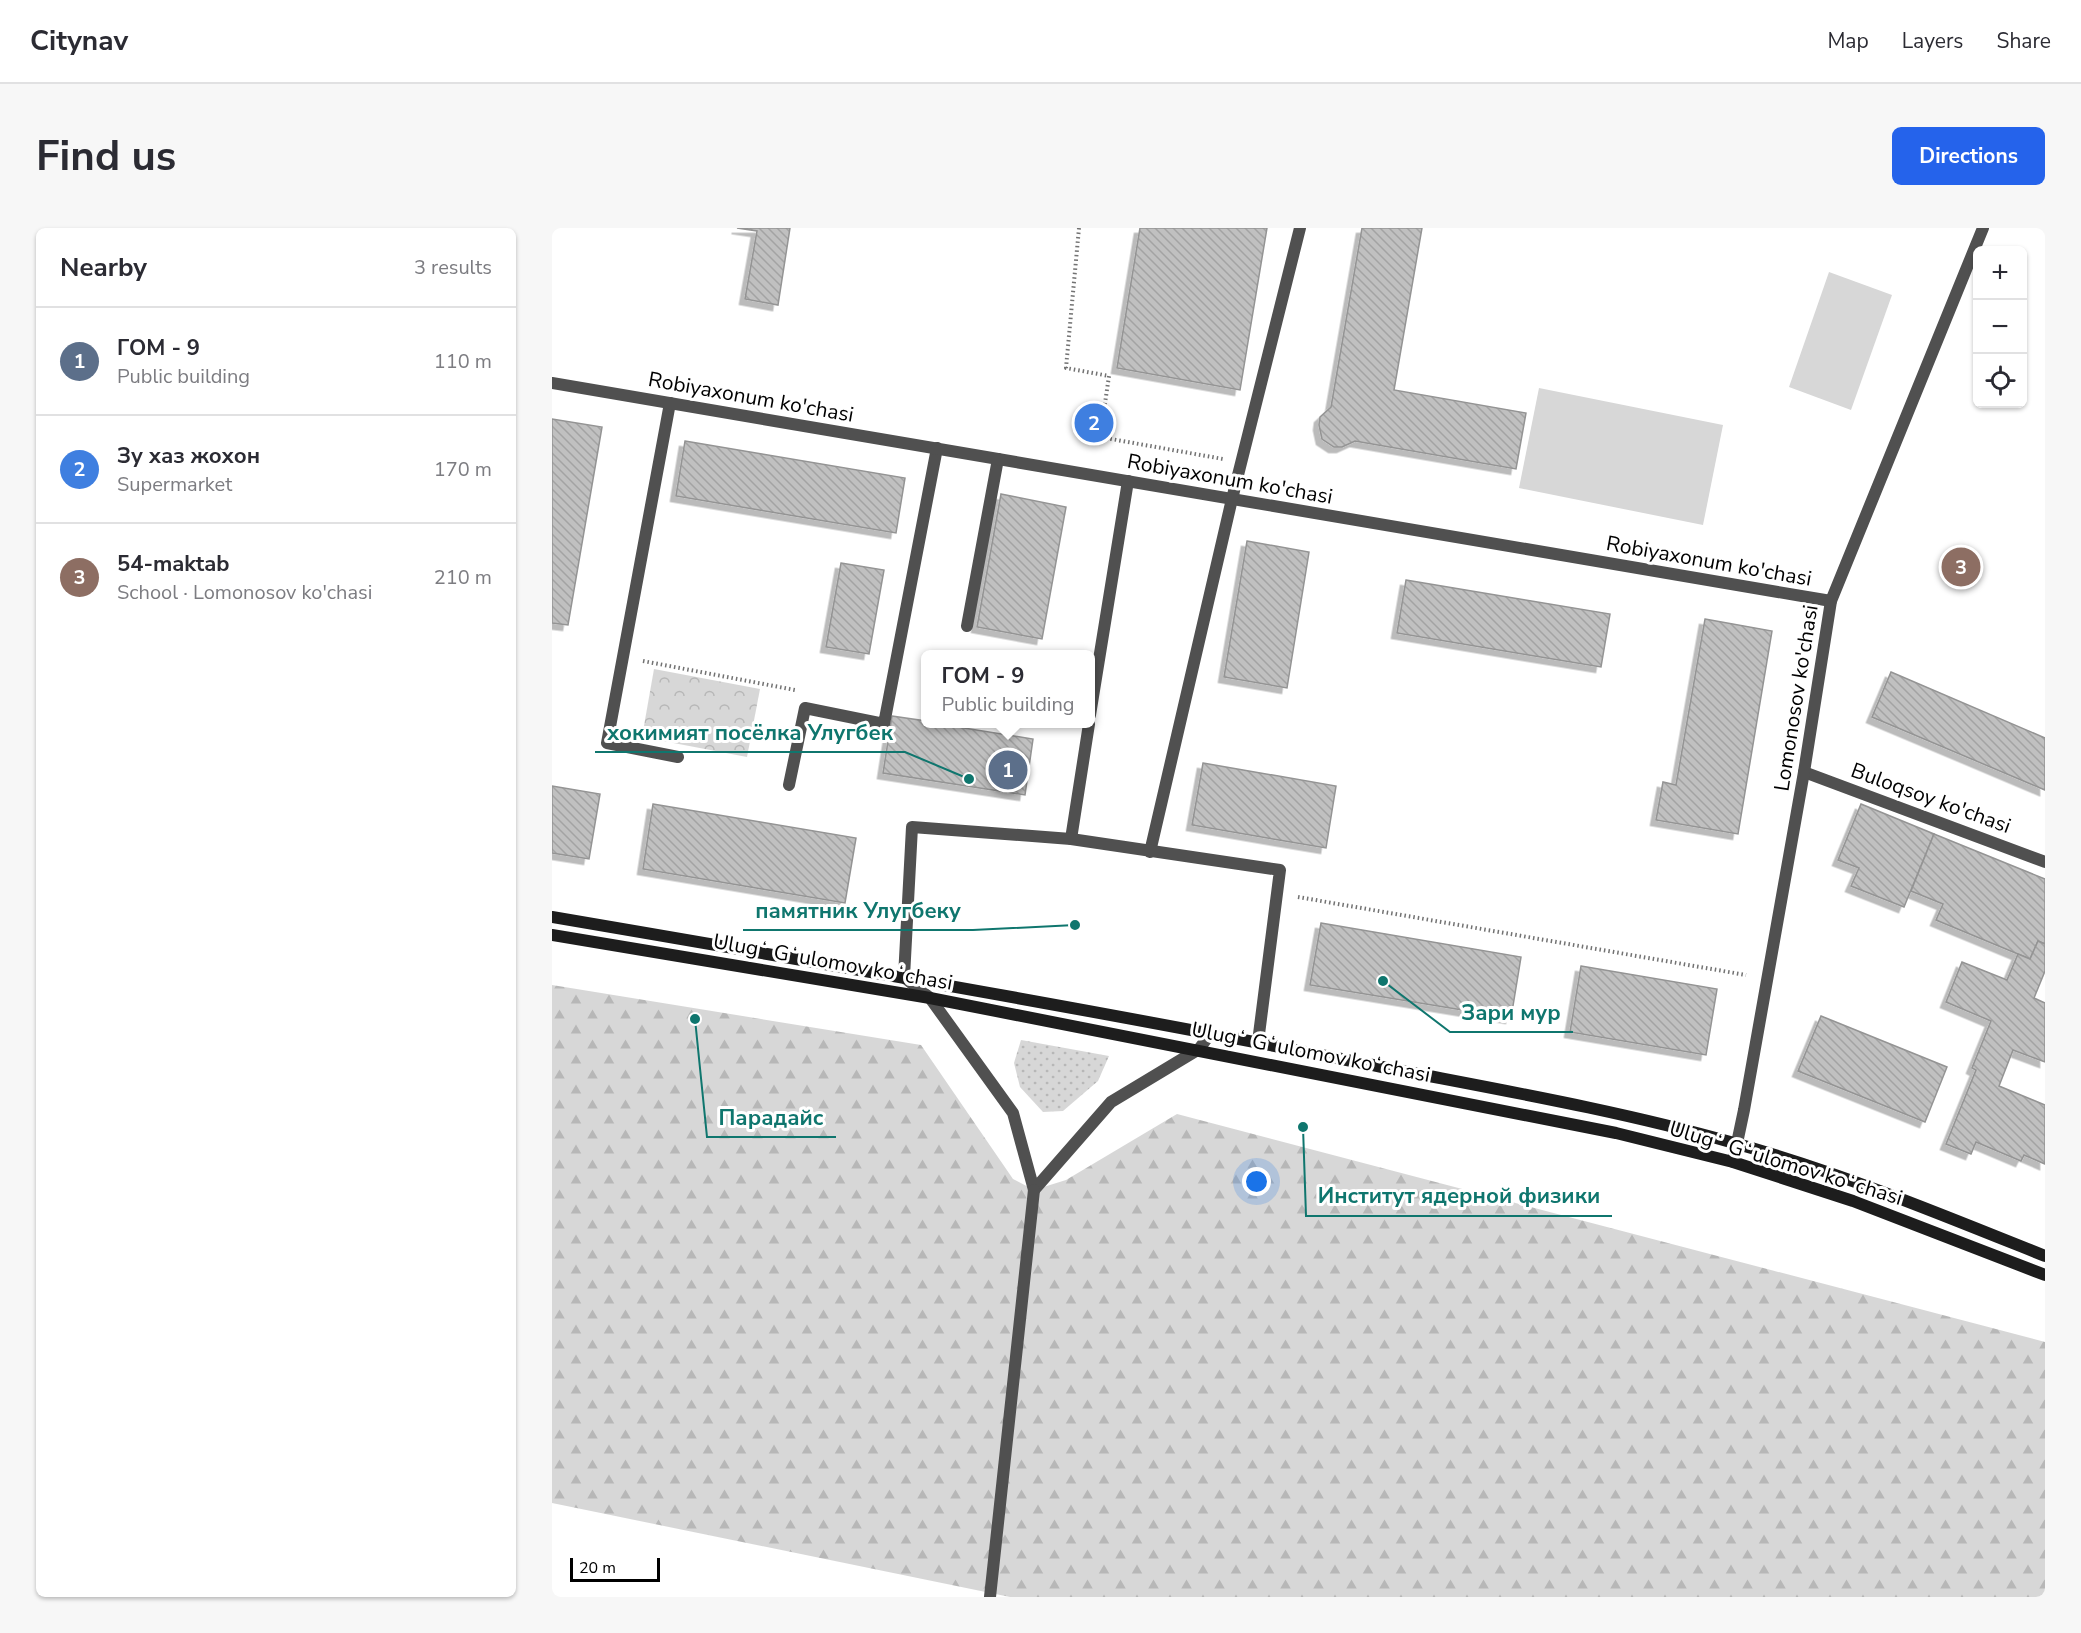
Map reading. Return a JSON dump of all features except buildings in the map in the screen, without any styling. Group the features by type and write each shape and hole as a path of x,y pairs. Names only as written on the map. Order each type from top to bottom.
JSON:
{"main road":[{"name":"Ulugʻ Gʻulomov koʻchasi","path":"552,917 904,977 1211,1033 1624,1114 1737,1143 1863,1185 2045,1256"},
{"name":"Ulugʻ Gʻulomov koʻchasi","path":"552,935 930,998 1616,1132 1733,1162 1853,1201 2045,1275"}],"street":[{"path":"1150,852 1232,499 1300,228"},
{"name":"Lomonosov ko'chasi","path":"1733,1162 1804,772 1830,601 1983,228"},
{"name":"Robiyaxonum ko'chasi","path":"552,383 1830,601"},
{"path":"670,403 607,743 678,757"},
{"path":"789,785 805,708 884,724 938,448"},
{"path":"967,626 998,459"},
{"path":"1095,684 1128,481"},
{"path":"1071,839 1088,728"},
{"name":"Buloqsoy ko'chasi","path":"1804,772 2045,862"},
{"path":"990,1597 1034,1190 1012,1113 930,998 904,977 912,827 1071,839 1280,870 1258,1042"},
{"path":"1034,1190 1111,1102 1199,1049 1211,1033"}],"path":[{"path":"1079,228 1066,368 1109,376 1100,437 1241,462"},
{"path":"622,657 806,692"},
{"path":"1277,894 1768,979"}],"green space":[{"path":"1829,272 1892,295 1851,410 1789,387"},
{"path":"1539,388 1723,425 1703,525 1519,488"},
{"path":"654,669 760,689 747,757 642,737"},
{"path":"552,985 921,1045 1013,1179 1034,1190 1066,1180 1177,1114 2045,1342 2045,1597 1010,1597 552,1503"},
{"path":"1021,1040 1109,1056 1098,1081 1063,1111 1043,1112 1020,1087 1014,1063"}],"place":[{"name":"Зу хаз жохон","path":"1094,423"},
{"name":"54-maktab","path":"1961,567"},
{"name":"ГОМ - 9","path":"1008,770"},
{"name":"хокимият посёлка Улугбек","path":"969,779"},
{"name":"памятник Улугбеку","path":"1075,925"},
{"name":"Зари мур","path":"1383,981"},
{"name":"Парадайс","path":"695,1019"},
{"name":"Институт ядерной физики","path":"1303,1127"}]}
